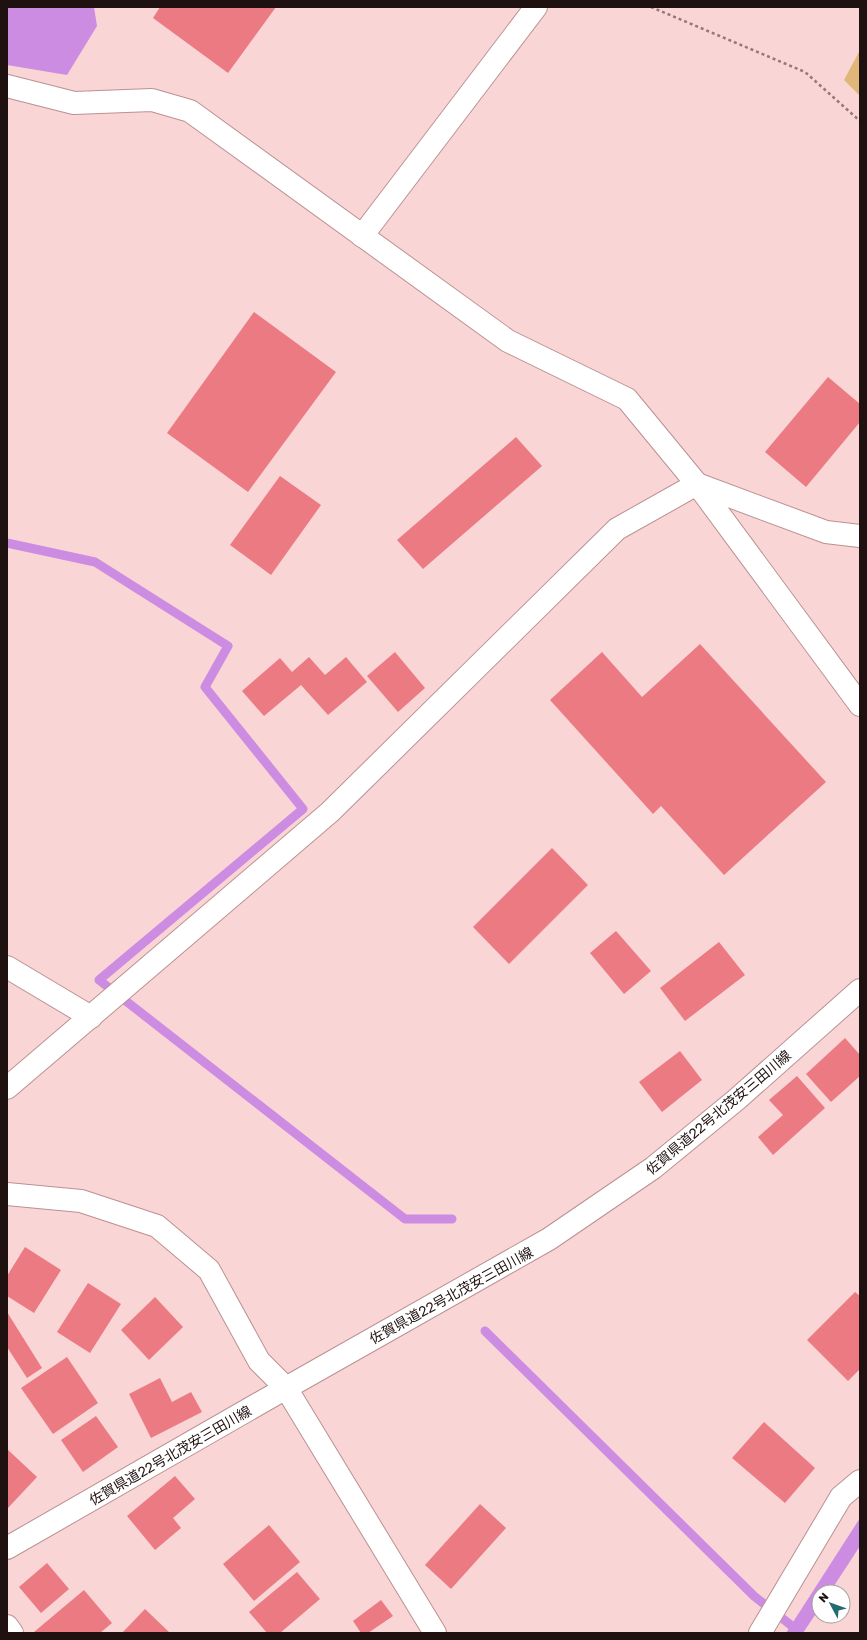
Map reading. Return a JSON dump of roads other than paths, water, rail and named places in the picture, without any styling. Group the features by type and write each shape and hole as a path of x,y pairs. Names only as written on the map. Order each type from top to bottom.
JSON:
{"street":[{"path":"362,236 536,7"},
{"path":"7,86 74,103 152,100 190,111 508,340 627,399 697,484 860,705"},
{"path":"7,1088 330,812 617,529 697,484 826,532 860,536"},
{"path":"7,967 91,1017"},
{"name":"佐賀県道22号北茂安三田川線","path":"7,1548 549,1239 653,1168 736,1100 860,990"},
{"path":"7,1194 81,1201 157,1226 209,1270 258,1361 286,1388 435,1633"},
{"path":"763,1628 841,1497 860,1481"},
{"path":"7,1626 12,1633"}],"waterway":[{"path":"7,543 95,562 228,646 205,687 303,809 99,980 405,1219 452,1219"},
{"path":"485,1331 754,1596 797,1630 795,1633"}]}
